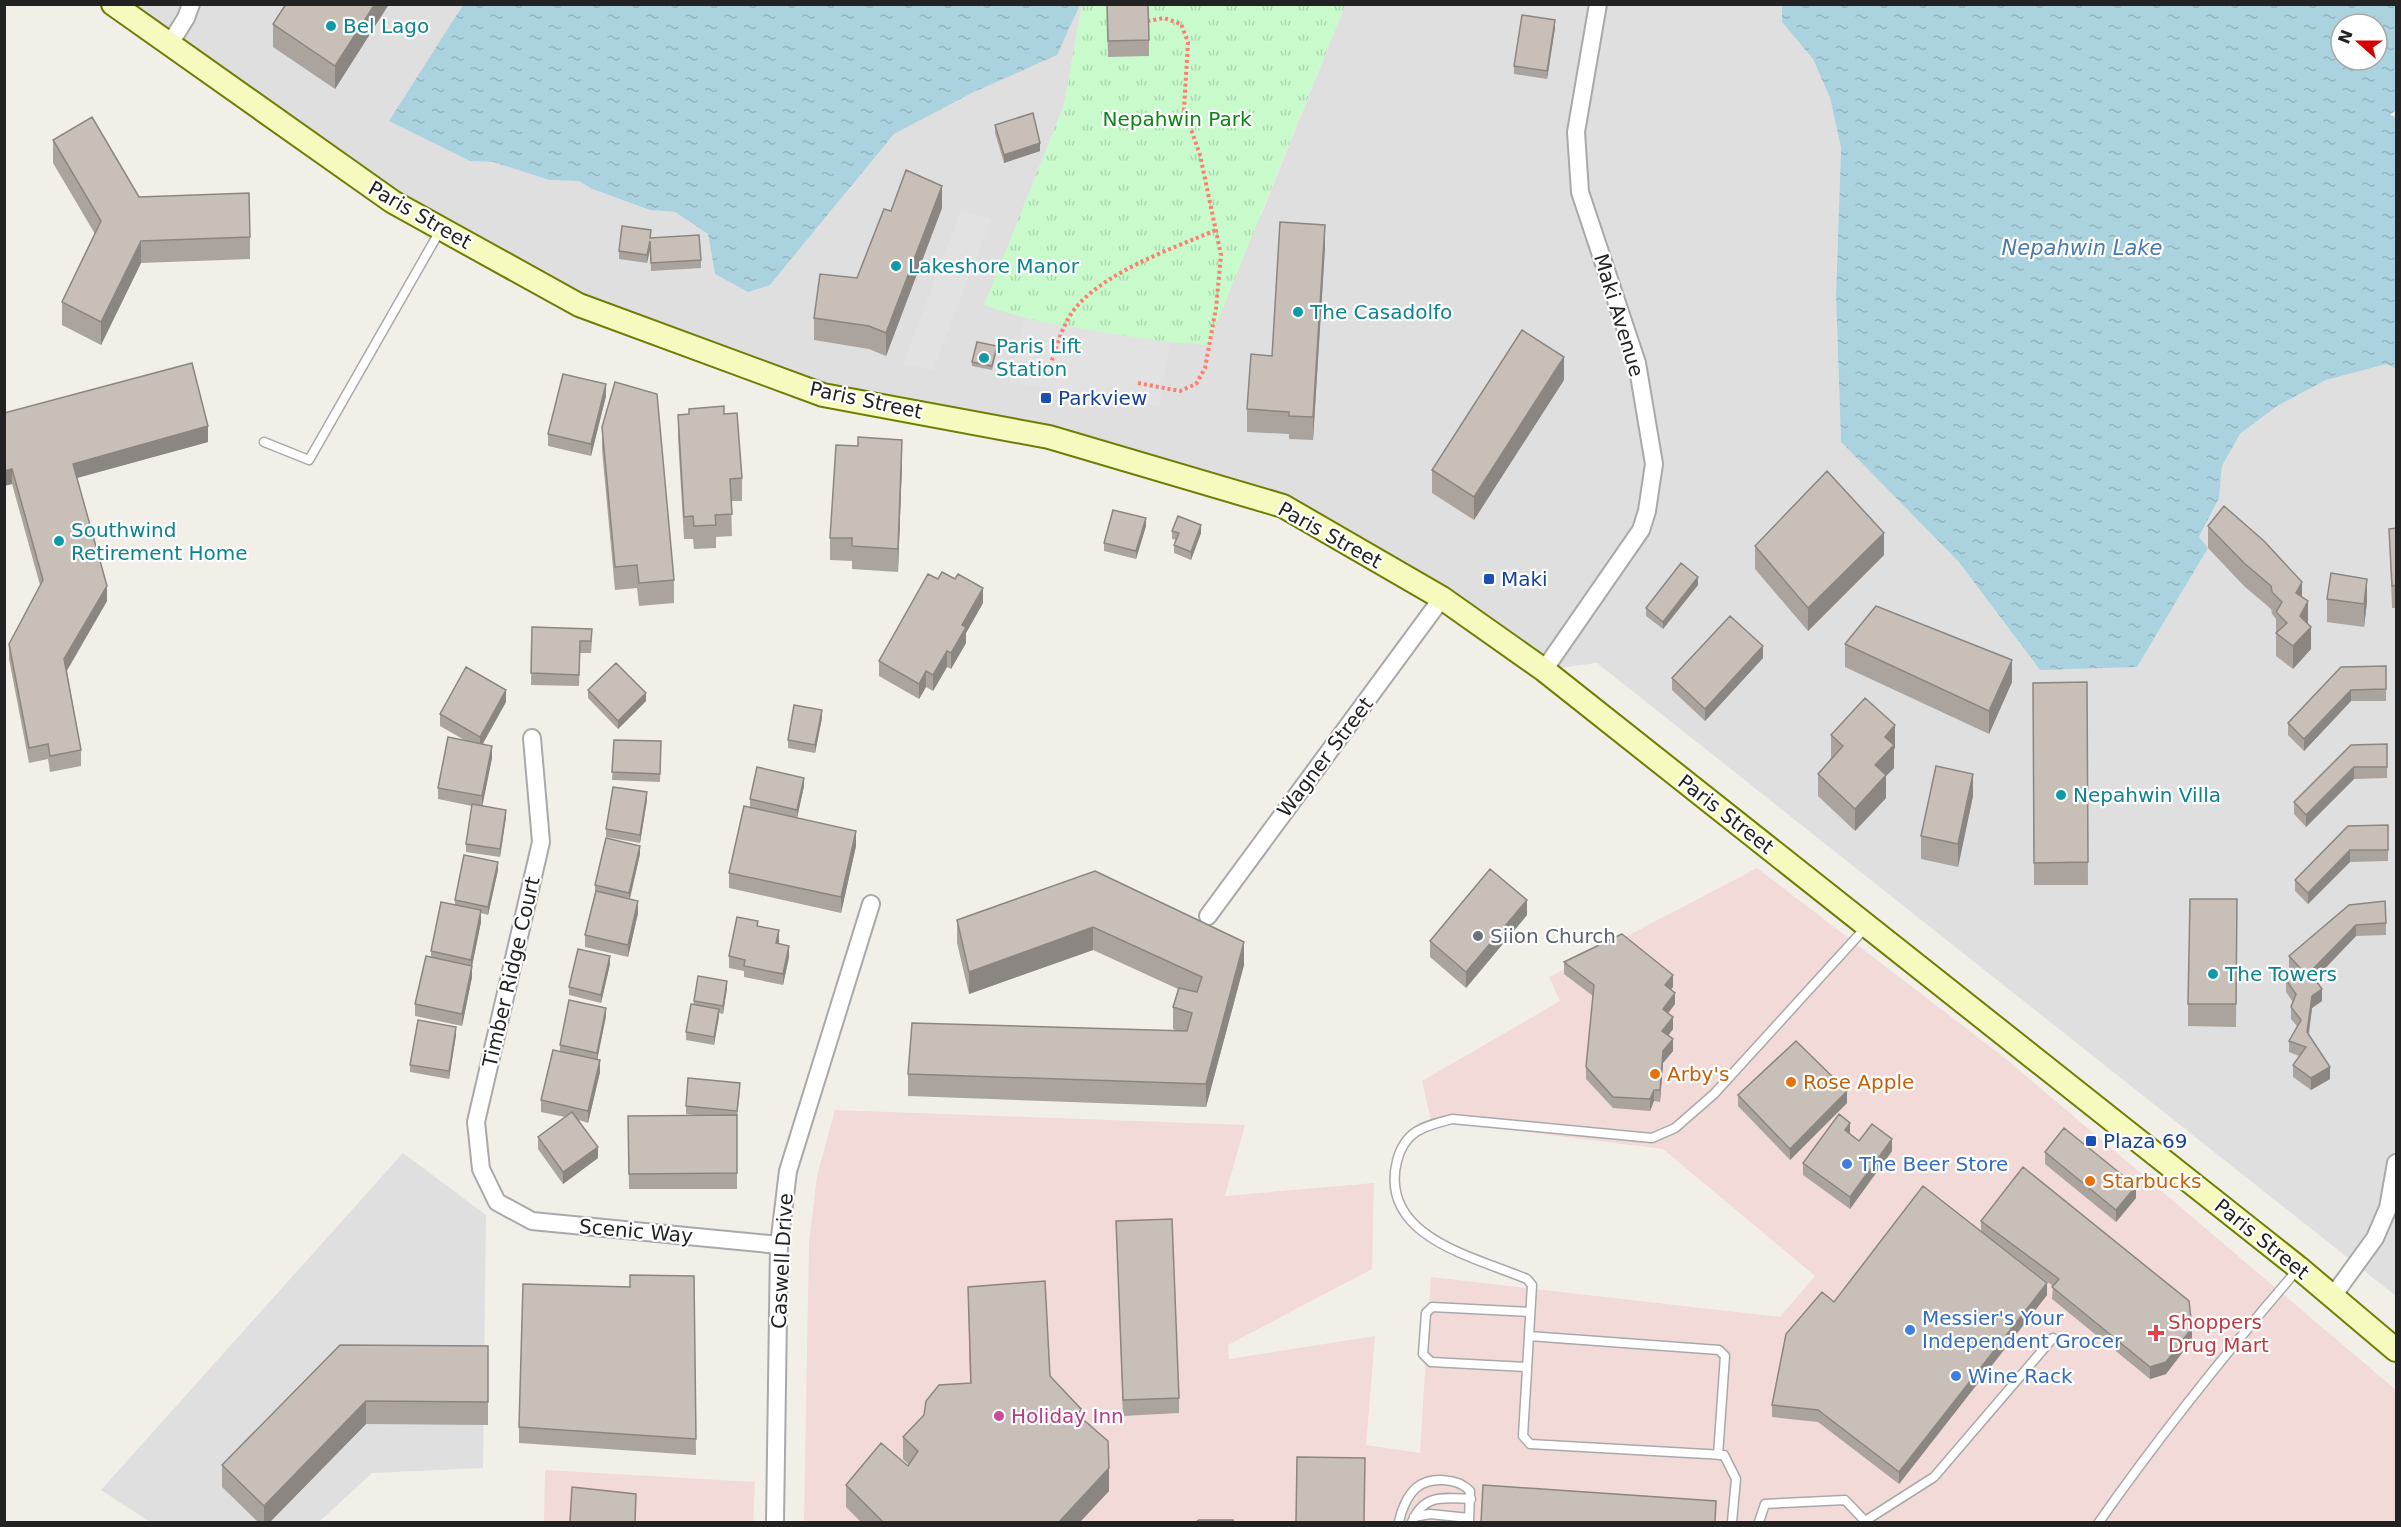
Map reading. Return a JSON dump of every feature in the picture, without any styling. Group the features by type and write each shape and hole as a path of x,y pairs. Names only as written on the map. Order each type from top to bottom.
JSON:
{"main road":[{"name":"Paris Street","path":"113,4 393,202 579,305 823,394 1049,437 1283,506 1442,598 1544,670 2299,1268 2397,1350"}],"street":[{"path":"169,45 186,18 191,4"},
{"name":"Maki Avenue","path":"1544,670 1641,530 1654,464 1637,363 1580,192 1576,132 1598,4"},
{"name":"Wagner Street","path":"1208,916 1442,598"},
{"name":"Timber Ridge Court","path":"497,1202 481,1169 476,1122 541,842 532,738"},
{"name":"Caswell Drive","path":"775,1522 779,1245 788,1170 871,904"},
{"path":"2333,1296 2375,1238 2388,1208 2397,1162"},
{"name":"Scenic Way","path":"497,1202 532,1221 779,1245"}],"lane":[{"path":"264,442 309,460 441,229"},
{"path":"1732,1522 1736,1479 1728,1458 1718,1455 1530,1444 1523,1436 1532,1285 1527,1279 1432,1240 1415,1226 1401,1209 1396,1193 1396,1167 1399,1153 1410,1137 1421,1127 1452,1119 1652,1138 1675,1128 1714,1094 1867,926"},
{"path":"2099,1522 2228,1352 2299,1268"},
{"path":"1527,1367 1431,1362 1424,1354 1425,1323 1426,1313 1432,1307 1530,1312"},
{"path":"1529,1336 1719,1350 1725,1356 1718,1455"},
{"path":"1759,1522 1765,1504 1845,1500 1866,1522 1934,1477 2053,1338"},
{"path":"1399,1522 1407,1500 1417,1486 1439,1480 1458,1482 1470,1491 1469,1520 1430,1514 1413,1520"},
{"path":"1413,1520 1426,1502 1435,1498 1471,1498"}],"path":[{"path":"1138,382 1180,391 1196,384 1205,368 1216,308 1221,255 1200,155 1184,109 1188,42 1181,24 1164,18 1148,21"},
{"path":"1050,366 1066,321 1083,299 1113,277 1216,230"}],"shaded area":[{"path":"113,5 463,5 390,121 470,161 493,162 549,180 579,181 592,189 650,210 675,212 708,234 715,274 770,285 894,134 974,92 1056,55 1082,5 1064,105 985,305 1261,215 1345,5 1782,5 1782,22 1813,59 1830,98 1841,148 1836,295 1841,442 1958,561 2040,670 2199,537 2219,498 2222,466 2240,434 2277,406 2326,380 2387,364 2396,369 2396,1296 1597,663 1544,670 1283,506 1049,437 823,395 579,305 393,202"},
{"path":"961,210 991,219 933,370 903,364"},
{"path":"1024,319 1170,343 1160,406 1009,382"},
{"path":"1757,868 2006,1059 2396,1390 2396,1522 804,1522 809,1243 817,1176 835,1110 1245,1125 1225,1196 1374,1183 1372,1269 1228,1345 1229,1359 1375,1336 1366,1445 1420,1453 1431,1277 1780,1317 1815,1276 1663,1149 1431,1120 1422,1081 1560,1001 1549,977"},
{"path":"403,1153 486,1215 483,1468 372,1473 319,1522 150,1522 101,1490"},
{"path":"545,1470 755,1482 753,1522 544,1522"}],"green space":[{"name":"Nepahwin Park","path":"1082,5 1345,5 1208,345 1152,340 1066,327 1010,314 984,305 1064,105"}],"water":[{"path":"463,5 1080,5 1057,55 974,92 894,134 770,285 748,292 715,274 708,234 675,212 650,210 592,189 579,181 549,180 493,162 470,161 389,121"},
{"name":"Nepahwin Lake","path":"1782,5 2396,5 2396,110 2390,115 2396,117 2396,369 2387,364 2326,380 2277,406 2240,434 2222,466 2219,498 2199,537 2208,548 2137,667 2040,670 1958,561 1841,442 1836,295 1841,148 1830,98 1813,59 1782,22"}],"building":[{"path":"286,4 375,4 335,66 273,24"},
{"path":"1107,4 1148,4 1149,40 1108,41"},
{"path":"1522,15 1555,20 1547,71 1514,66"},
{"path":"1033,113 1040,143 1004,155 995,125"},
{"path":"92,117 139,197 249,193 250,237 141,241 101,322 62,302 101,221 53,140"},
{"name":"Lakeshore Manor","path":"906,170 942,186 886,333 869,326 814,318 820,274 857,278 884,209 891,211"},
{"name":"The Casadolfo","path":"1280,222 1325,225 1313,417 1289,416 1289,412 1247,409 1251,354 1272,356"},
{"path":"622,226 651,230 650,238 699,235 701,260 651,263 650,241 647,255 619,251"},
{"path":"1522,330 1564,357 1474,497 1432,470"},
{"name":"Paris Lift Station","path":"977,342 997,346 992,366 972,362"},
{"name":"Southwind Retirement Home","path":"192,363 208,426 73,464 107,586 64,659 81,750 50,756 48,744 29,748 9,644 43,580 12,469 4,471 4,413"},
{"path":"563,374 606,384 591,444 548,434"},
{"path":"615,382 657,394 674,580 639,583 637,565 615,567 602,427"},
{"path":"724,406 724,414 737,413 742,478 730,479 732,514 715,515 716,525 694,526 693,516 684,517 678,415 689,414 689,409"},
{"path":"858,437 902,440 898,549 852,546 852,538 830,538 836,445 858,446"},
{"path":"1827,471 1884,533 1808,608 1755,546"},
{"path":"2224,506 2264,541 2302,582 2296,593 2308,601 2300,616 2311,627 2293,646 2276,633 2287,623 2276,612 2282,602 2272,592 2271,586 2244,563 2208,526"},
{"path":"1113,510 1146,518 1136,551 1104,543"},
{"path":"1178,516 1201,525 1191,552 1174,545 1179,533 1172,531"},
{"path":"2397,528 2397,585 2392,586 2389,529"},
{"path":"1681,563 1698,577 1663,622 1646,608"},
{"path":"942,572 955,579 958,574 983,588 962,625 966,627 951,653 947,651 933,675 926,671 919,684 879,661 928,574 938,579"},
{"path":"2331,573 2367,579 2364,604 2327,599"},
{"path":"1876,606 2012,660 1989,711 1845,644"},
{"path":"1730,616 1763,646 1705,709 1672,678"},
{"path":"532,627 592,629 591,641 580,641 579,675 531,673"},
{"path":"616,663 646,693 618,721 588,690"},
{"path":"2386,666 2386,689 2351,690 2304,739 2288,723 2341,667"},
{"path":"466,667 506,690 480,737 440,714"},
{"name":"Nepahwin Villa","path":"2087,682 2088,862 2034,863 2033,683"},
{"path":"1865,698 1895,725 1885,737 1894,745 1875,765 1886,775 1855,809 1818,774 1843,746 1831,735"},
{"path":"794,705 822,710 815,745 788,740"},
{"path":"448,737 492,746 482,796 438,788"},
{"path":"614,740 661,741 660,774 612,772"},
{"path":"2387,744 2387,767 2354,767 2306,815 2294,802 2351,745"},
{"path":"1936,766 1973,774 1958,844 1921,836"},
{"path":"757,767 804,778 797,810 750,799"},
{"path":"613,787 647,792 640,835 606,829"},
{"path":"472,804 506,810 500,849 466,844"},
{"path":"744,806 856,831 841,897 729,873"},
{"path":"2388,825 2388,850 2350,850 2308,893 2295,880 2348,826"},
{"path":"606,838 640,846 629,893 595,885"},
{"path":"464,855 498,862 488,907 455,900"},
{"name":"Siion Church","path":"1490,869 1527,900 1466,972 1430,941"},
{"path":"1095,871 1244,942 1206,1084 908,1074 912,1023 1187,1031 1192,1013 1173,1007 1179,988 1197,992 1202,977 1093,927 969,972 957,920"},
{"path":"596,891 638,901 628,945 585,935"},
{"name":"The Towers","path":"2190,899 2237,899 2236,1004 2188,1004"},
{"path":"2385,901 2386,923 2356,925 2310,972 2322,989 2312,996 2307,1032 2330,1067 2311,1078 2293,1065 2306,1047 2289,1041 2301,1020 2291,1007 2296,994 2286,980 2300,968 2289,956 2349,905"},
{"path":"441,902 481,910 471,960 431,951"},
{"path":"737,917 758,921 757,926 779,930 776,943 789,946 783,974 744,966 745,960 729,956"},
{"path":"1622,934 1673,975 1665,985 1675,993 1663,1009 1673,1017 1662,1031 1673,1039 1663,1051 1660,1090 1654,1090 1650,1099 1613,1097 1586,1067 1594,985 1564,962"},
{"path":"578,949 610,956 601,995 569,987"},
{"path":"426,956 472,966 462,1014 415,1004"},
{"path":"698,976 727,981 723,1006 694,1001"},
{"path":"569,1000 606,1008 597,1053 560,1045"},
{"path":"691,1004 719,1009 714,1037 686,1032"},
{"path":"418,1020 456,1027 449,1071 410,1065"},
{"path":"1796,1041 1847,1091 1790,1149 1738,1095"},
{"path":"553,1050 600,1060 588,1111 541,1100"},
{"path":"688,1078 740,1083 737,1111 686,1106"},
{"path":"572,1112 598,1147 563,1172 538,1137"},
{"name":"The Beer Store","path":"1839,1114 1850,1123 1845,1130 1859,1141 1872,1124 1892,1139 1850,1197 1803,1163"},
{"path":"737,1115 737,1173 629,1174 628,1116"},
{"name":"Starbucks","path":"2064,1128 2136,1186 2116,1210 2045,1152"},
{"path":"2023,1167 2189,1301 2192,1328 2166,1362 2150,1367 2052,1287 2059,1279 1981,1221"},
{"name":"Messier's Your Independent Grocer","path":"1923,1186 2047,1283 1899,1472 1818,1410 1772,1405 1786,1334 1822,1292 1834,1302"},
{"path":"1172,1219 1179,1398 1123,1400 1116,1221"},
{"path":"630,1275 694,1276 696,1439 519,1427 523,1284 630,1287"},
{"name":"Holiday Inn","path":"1045,1281 1050,1376 1081,1409 1078,1415 1108,1441 1109,1468 1059,1522 883,1522 846,1485 881,1443 908,1466 918,1451 903,1437 924,1415 926,1401 939,1385 971,1383 968,1287"},
{"path":"340,1345 488,1346 488,1402 366,1401 264,1506 222,1465"},
{"path":"1297,1457 1365,1458 1364,1522 1296,1522"},
{"path":"1483,1485 1716,1501 1715,1522 1481,1522"},
{"path":"572,1487 636,1494 635,1522 570,1522"},
{"path":"1199,1520 1233,1520 1233,1522 1196,1522"}],"place":[{"name":"Bel Lago","path":"331,26"},
{"name":"Lakeshore Manor","path":"896,266"},
{"name":"The Casadolfo","path":"1298,312"},
{"name":"Paris Lift Station","path":"984,358"},
{"name":"Parkview","path":"1046,398"},
{"name":"Southwind Retirement Home","path":"59,541"},
{"name":"Maki","path":"1489,579"},
{"name":"Nepahwin Villa","path":"2061,795"},
{"name":"Siion Church","path":"1478,936"},
{"name":"The Towers","path":"2213,974"},
{"name":"Arby's","path":"1655,1074"},
{"name":"Rose Apple","path":"1791,1082"},
{"name":"Plaza 69","path":"2091,1141"},
{"name":"The Beer Store","path":"1847,1164"},
{"name":"Starbucks","path":"2090,1181"},
{"name":"Messier's Your Independent Grocer","path":"1910,1330"},
{"name":"Shoppers Drug Mart","path":"2156,1333"},
{"name":"Wine Rack","path":"1956,1376"},
{"name":"Holiday Inn","path":"999,1416"}]}
